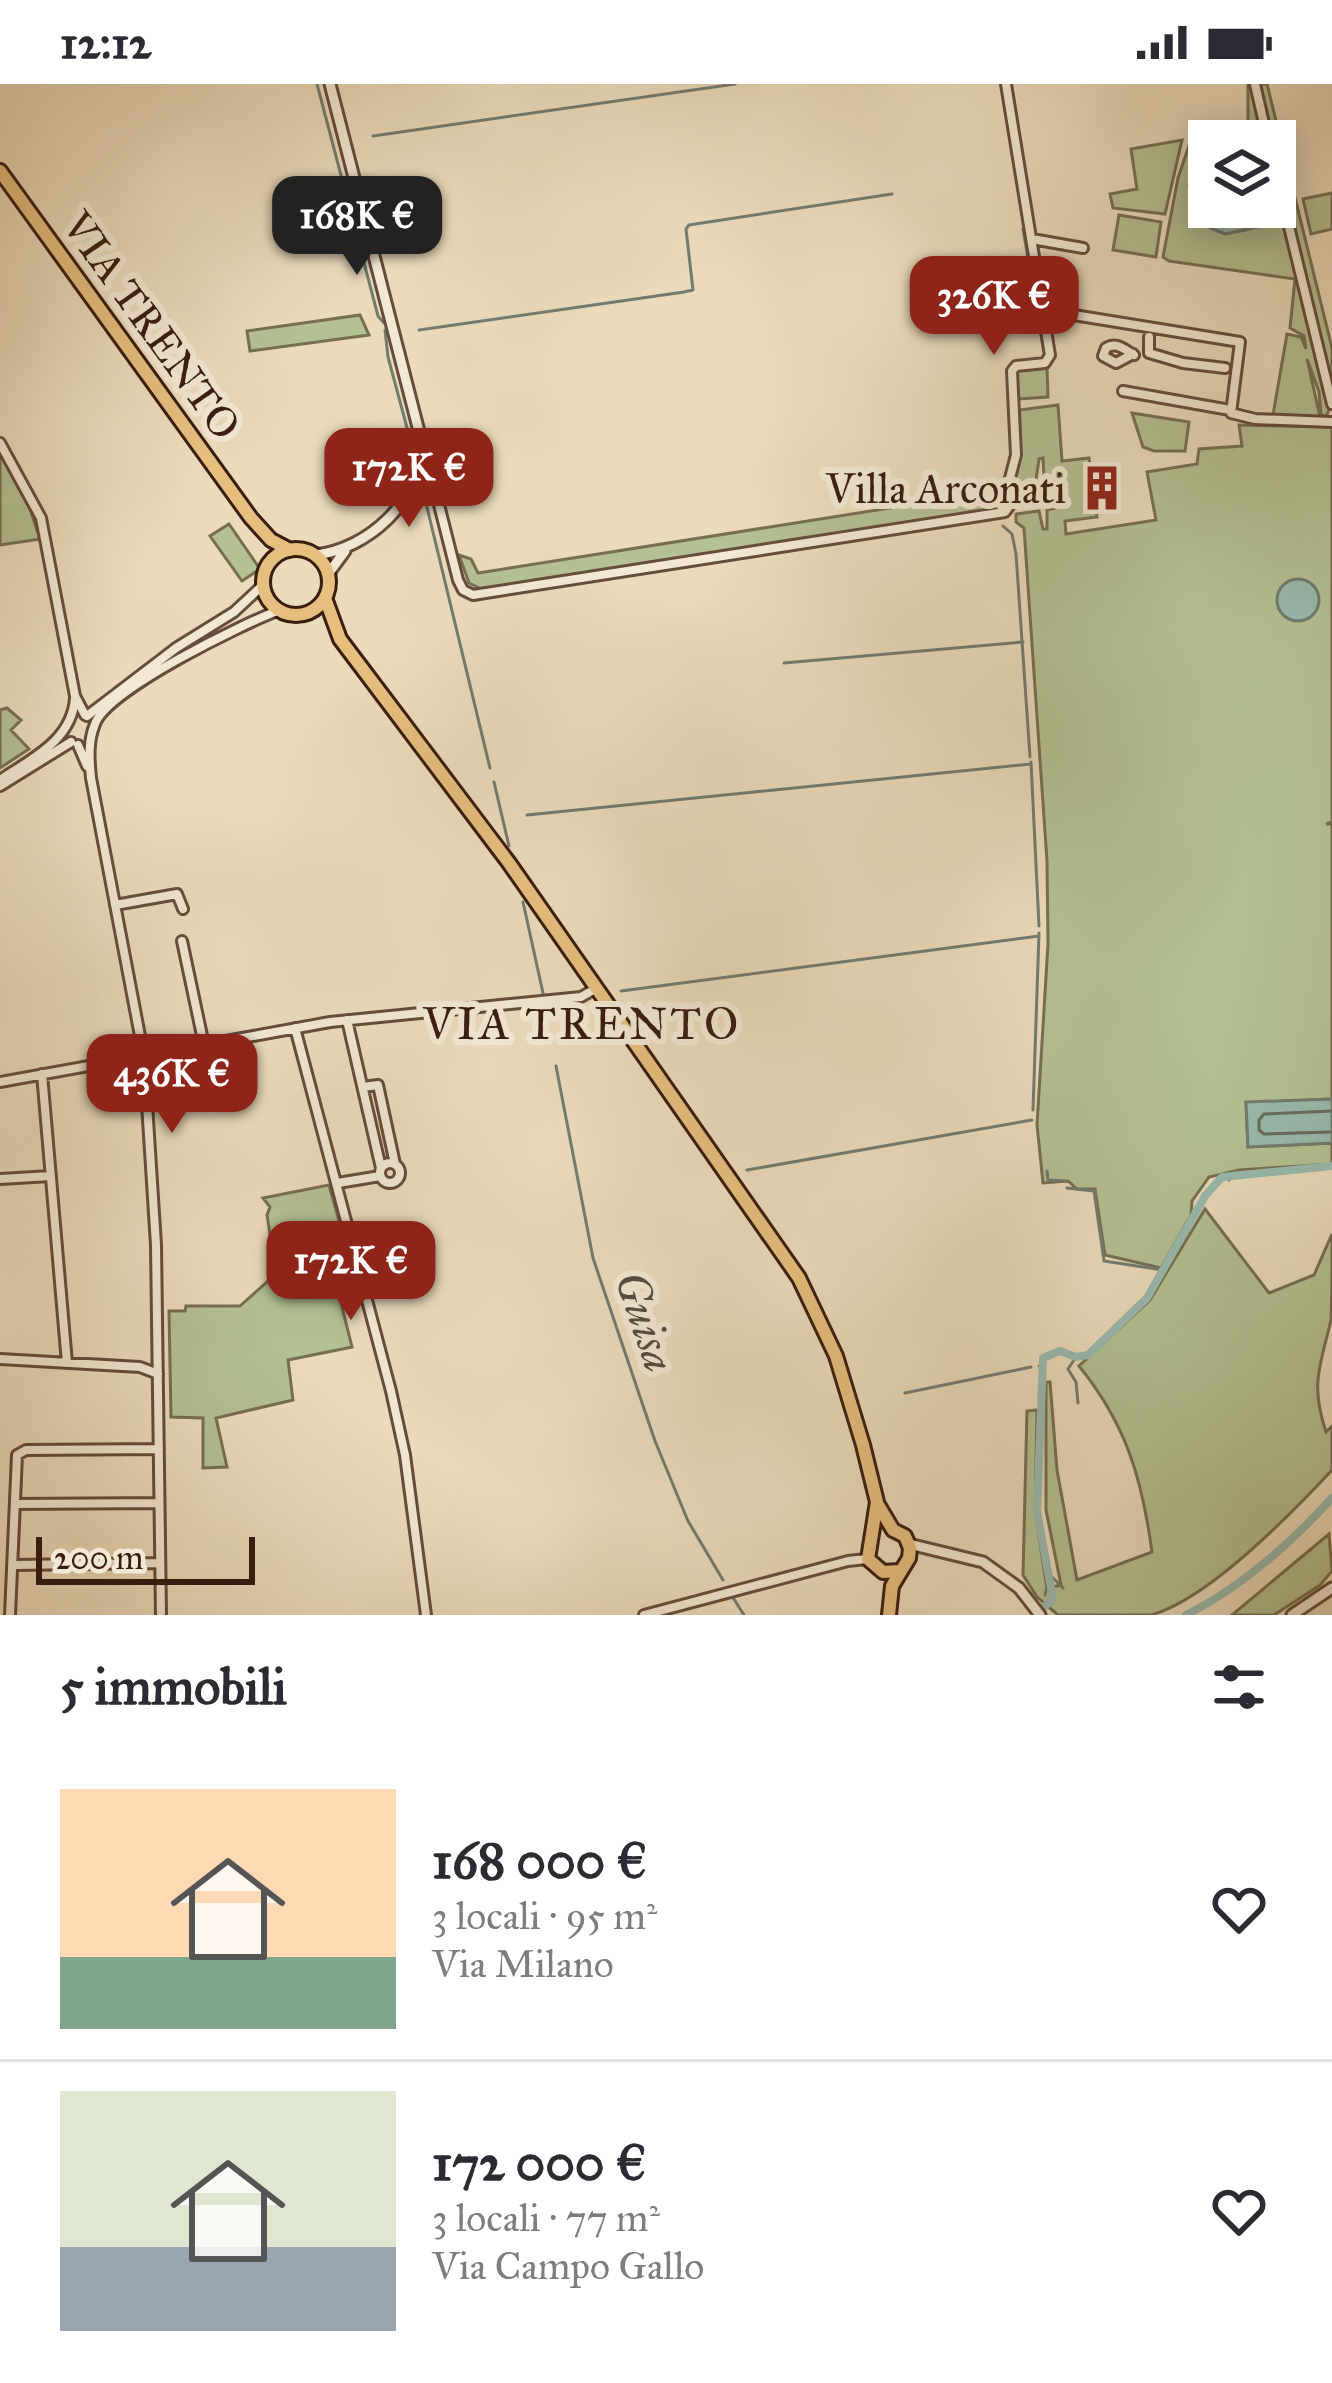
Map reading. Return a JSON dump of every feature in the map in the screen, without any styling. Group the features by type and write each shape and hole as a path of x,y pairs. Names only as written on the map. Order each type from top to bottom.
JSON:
{"main road":[{"name":"VIA TRENTO","path":"0,171 261,533"},
{"path":"261,533 290,550 315,555 328,574 325,598 340,639 597,987 804,1288 845,1382 877,1502 892,1530 905,1536 909,1551 890,1594 889,1615"},
{"path":"261,533 269,599 280,610 303,614 340,639"},
{"path":"267,567 290,550"},
{"path":"303,614 325,598"},
{"path":"877,1502 868,1555 883,1572 890,1594"},
{"path":"875,1534 892,1530"},
{"path":"883,1572 899,1571"}],"street":[{"path":"328,574 349,547 392,515 419,473 421,435 330,84"},
{"path":"419,473 434,484 461,587 473,595 1006,512 1016,455 1012,371 1048,361 1006,84"},
{"path":"1255,84 1263,120"},
{"path":"1289,228 1332,404"},
{"path":"1032,239 1083,248"},
{"path":"1043,310 1240,342 1232,369 1230,410"},
{"path":"1150,331 1140,355 1232,369"},
{"path":"1123,391 1230,410 1236,417 1332,422"},
{"path":"0,443 40,518 75,696 94,724"},
{"path":"315,555 349,547"},
{"path":"72,716 86,715 176,647 234,612 264,584"},
{"path":"0,783 80,743 108,709 190,650 280,610"},
{"path":"0,783 64,731 75,696"},
{"path":"64,731 80,743 92,778 144,1057 155,1217 161,1615"},
{"path":"115,905 177,894 183,909"},
{"path":"182,941 203,1045"},
{"path":"0,1082 295,1028 571,997 597,987"},
{"path":"347,1020 381,1172 386,1182 396,1181 400,1172 378,1084 363,1087"},
{"path":"295,1028 405,1455 426,1615"},
{"path":"42,1074 68,1363"},
{"path":"338,1183 395,1164"},
{"path":"0,1178 51,1176"},
{"path":"0,1359 140,1367 158,1374"},
{"path":"140,1367 158,1361"},
{"path":"10,1615 18,1453 159,1449"},
{"path":"15,1504 159,1503"},
{"path":"909,1551 969,1557 994,1568 1019,1588 1040,1615"},
{"path":"644,1615 868,1555"},
{"path":"14,1564 160,1563"},
{"path":"1292,1615 1332,1588"}],"green space":[{"path":"1248,84 1253,84 1261,120 1248,120"},
{"path":"1256,84 1267,84 1276,120 1265,120"},
{"path":"1182,140 1165,214 1113,208 1110,194 1137,189 1131,149"},
{"path":"1188,149 1188,228 1235,232 1287,228 1330,407 1326,417 1321,414 1307,359 1320,417 1273,415 1287,334 1301,337 1306,349 1304,336 1290,328 1295,279 1163,257"},
{"path":"1332,193 1332,229 1311,234 1303,199"},
{"path":"1296,202 1332,348 1332,385 1292,228 1296,228"},
{"path":"1119,215 1161,222 1156,257 1113,250"},
{"path":"360,315 369,335 250,351 247,331"},
{"path":"1047,368 1048,397 1019,399 1015,371"},
{"path":"1058,405 1062,461 1089,458 1097,517 1065,521 1066,534 1156,520 1147,472 1197,464 1199,449 1242,446 1239,425 1332,427 1332,822 1326,824 1332,824 1332,1099 1246,1103 1248,1147 1332,1143 1332,1164 1239,1170 1209,1177 1192,1201 1191,1215 1161,1268 1105,1255 1095,1189 1077,1189 1068,1181 1043,1183 1037,1125 1048,944 1047,861 1024,528 1016,522 1016,514 1039,511 1043,529 1047,529 1047,510 1064,506 1063,501 1046,503 1045,484 1062,481 1062,477 1044,478 1043,458 1036,480 1014,483 1019,410"},
{"path":"1132,413 1189,422 1185,451 1143,447"},
{"path":"0,454 27,500 40,539 0,545"},
{"path":"1004,490 1004,510 483,590 469,583 459,555 471,559 478,573"},
{"path":"229,524 260,569 242,581 210,536"},
{"path":"7,708 21,720 11,730 29,749 0,768 0,710"},
{"path":"329,1185 361,1299 341,1303 352,1347 288,1360 293,1400 216,1418 227,1467 203,1468 203,1418 171,1417 169,1311 185,1311 186,1306 240,1306 276,1274 267,1215 270,1207 263,1198"},
{"path":"1205,1209 1269,1293 1314,1275 1332,1234 1331,1320 1318,1388 1326,1432 1332,1426 1332,1470 1248,1553 1174,1606 1151,1615 1058,1615 1037,1597 1023,1575 1027,1411 1037,1410 1035,1512 1047,1588 1061,1585 1046,1510 1046,1382 1050,1382 1057,1470 1077,1580 1152,1552 1129,1453 1109,1409 1079,1366 1150,1300"},
{"path":"1329,1534 1332,1571 1320,1585 1274,1615 1232,1615"}],"water":[{"path":"1212,228 1253,228 1226,234"},
{"path":"1298,579 1313,585 1319,600 1313,615 1298,621 1283,615 1277,600 1283,585"},
{"path":"1332,1099 1332,1143 1248,1147 1246,1102"}],"waterway":[{"name":"Guisa","path":"317,84 378,316 384,323"},
{"path":"373,136 735,84"},
{"path":"419,330 693,290 689,225 892,194"},
{"path":"1023,229 1044,352"},
{"name":"Guisa","path":"385,330 410,439"},
{"name":"Guisa","path":"425,499 490,768"},
{"path":"1003,526 1012,534 1016,554 1030,757"},
{"path":"784,663 1023,642"},
{"path":"1031,762 1039,926"},
{"path":"527,815 1031,764"},
{"name":"Guisa","path":"494,782 509,846"},
{"name":"Guisa","path":"523,902 543,993"},
{"path":"1033,1110 1039,933"},
{"path":"621,991 1039,936"},
{"name":"Guisa","path":"556,1066 593,1258 655,1441 688,1521 723,1580"},
{"path":"747,1170 1032,1120"},
{"path":"1045,1606 1053,1599 1037,1512 1043,1358 1060,1351 1076,1357 1088,1355 1147,1298 1205,1196 1222,1177 1332,1166"},
{"path":"1047,1171 1048,1180 1066,1181"},
{"path":"1229,1175 1229,1180"},
{"path":"1067,1188 1094,1191 1104,1261 1163,1270"},
{"path":"1076,1357 1068,1369 1076,1382 1078,1403"},
{"path":"905,1393 1031,1367"},
{"path":"1186,1615 1264,1563 1332,1498"},
{"path":"1048,1573 1063,1588"},
{"path":"1045,1595 1049,1578"},
{"name":"Guisa","path":"732,1596 744,1615"}],"place":[{"name":"Villa Arconati","path":"1102,488"}],"district":[{"name":"VIA TRENTO","path":"582,1023"}]}
